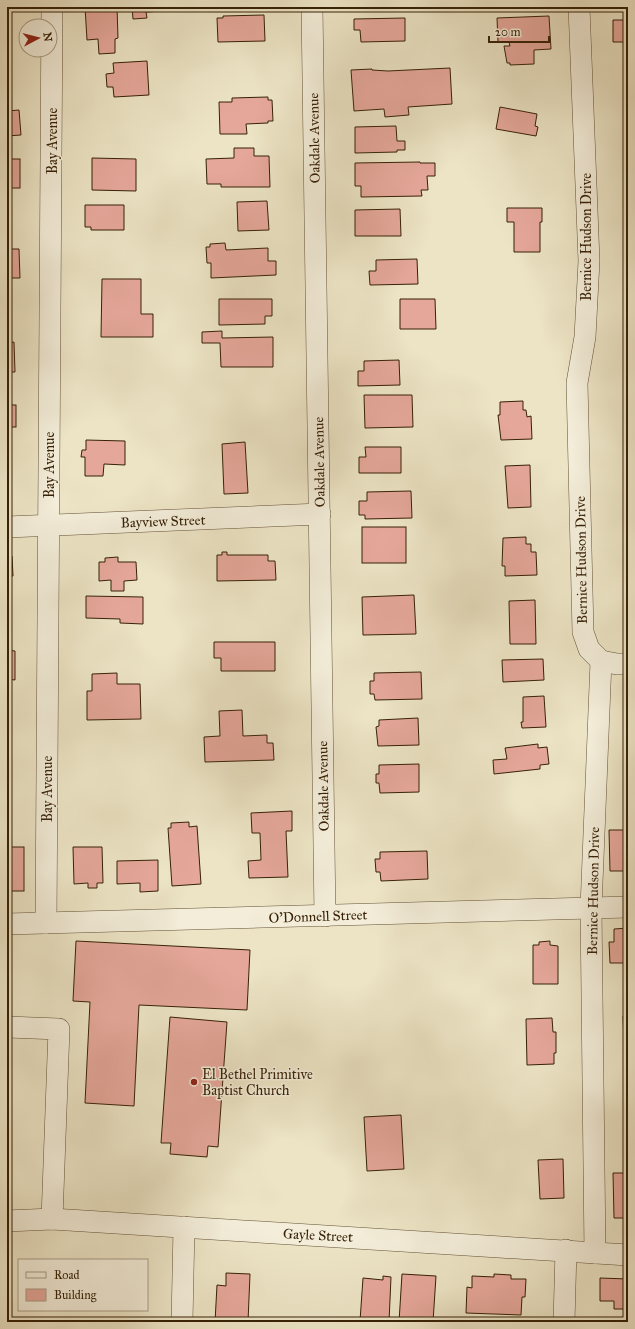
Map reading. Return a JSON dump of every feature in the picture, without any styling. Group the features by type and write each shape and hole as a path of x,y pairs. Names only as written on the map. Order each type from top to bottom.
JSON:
{"street":[{"name":"Bay Avenue","path":"46,923 52,7"},
{"name":"Oakdale Avenue","path":"312,7 325,916"},
{"name":"Bernice Hudson Drive","path":"579,7 589,261 585,337 576,383 583,632 589,649 601,661 591,908 595,1253"},
{"name":"Bayview Street","path":"7,527 320,514"},
{"path":"601,661 617,664 628,664"},
{"name":"O'Donnell Street","path":"7,924 628,907"},
{"path":"7,1027 59,1029 52,1219"},
{"name":"Gayle Street","path":"7,1221 52,1219 628,1255"},
{"path":"182,1322 184,1227"},
{"path":"564,1322 566,1250"}],"building":[{"path":"85,7 117,7 118,38 115,39 115,53 99,54 98,39 87,40"},
{"path":"132,7 163,7 163,11 146,12 147,18 133,19"},
{"path":"264,15 265,41 218,42 217,18 223,18 223,16"},
{"path":"549,16 551,49 534,50 534,64 510,65 510,63 507,63 504,46 510,46 509,42 498,42 497,18"},
{"path":"405,18 405,41 361,42 360,30 354,30 354,19"},
{"path":"613,20 628,20 628,52 624,52 624,42 613,42"},
{"path":"147,61 149,95 114,97 113,87 107,87 106,74 114,73 113,63"},
{"path":"450,68 452,104 408,107 409,115 385,117 384,109 354,111 351,70 372,69 388,71"},
{"path":"268,97 268,100 272,100 273,121 268,121 268,123 246,124 247,134 220,134 219,102 232,102 232,98"},
{"path":"500,107 537,114 535,126 538,127 536,136 496,129"},
{"path":"19,110 21,135 7,136 7,111"},
{"path":"396,126 397,141 405,141 405,150 397,150 397,152 355,153 355,127"},
{"path":"234,148 254,148 254,156 269,156 270,187 221,187 221,184 207,184 206,159 234,158"},
{"path":"92,158 136,159 136,191 92,190"},
{"path":"7,159 20,159 20,188 7,188"},
{"path":"355,163 435,163 435,176 427,176 428,190 421,190 422,196 361,197 361,186 355,186"},
{"path":"267,201 269,230 238,231 237,202"},
{"path":"85,205 124,205 124,230 91,230 91,227 85,227"},
{"path":"507,208 542,208 542,222 540,222 540,252 514,252 514,222 507,222"},
{"path":"400,209 401,236 355,236 355,210"},
{"path":"225,243 226,250 268,248 268,261 276,261 276,275 211,278 211,263 207,263 206,247 210,247 210,244"},
{"path":"7,249 19,249 20,278 7,278"},
{"path":"417,259 418,284 370,285 369,271 376,271 376,260"},
{"path":"102,279 141,279 141,314 153,314 153,337 101,337"},
{"path":"219,299 272,299 272,316 265,316 265,324 219,325"},
{"path":"400,299 435,299 436,329 400,329"},
{"path":"222,331 222,338 273,337 273,367 221,367 220,343 202,343 202,332"},
{"path":"14,342 15,372 7,372 7,343"},
{"path":"399,360 400,385 358,386 358,371 364,371 364,361"},
{"path":"624,362 628,362 628,376 624,376"},
{"path":"364,395 412,395 413,427 365,428"},
{"path":"523,401 523,410 526,410 527,417 531,416 532,439 501,440 498,415 500,415 500,402"},
{"path":"7,405 16,405 16,427 7,427"},
{"path":"86,440 125,441 125,465 104,464 103,476 85,476 85,457 81,457 82,450 86,450"},
{"path":"245,442 248,493 224,494 222,444"},
{"path":"365,447 401,447 401,473 359,473 359,457 366,457"},
{"path":"530,465 531,507 508,508 505,466"},
{"path":"411,491 412,518 365,519 365,515 359,515 359,501 367,501 367,492"},
{"path":"362,527 406,527 406,563 362,563"},
{"path":"526,537 526,544 531,544 531,552 536,552 537,575 505,576 505,566 502,566 503,538"},
{"path":"222,552 227,552 227,555 268,555 268,561 275,561 276,580 217,581 217,555 222,555"},
{"path":"7,556 12,556 13,576 7,576"},
{"path":"118,557 118,562 136,562 137,580 124,581 124,591 111,591 111,580 99,581 99,562 105,562 105,558"},
{"path":"626,571 628,571 628,605"},
{"path":"414,595 416,634 363,635 362,597"},
{"path":"86,596 143,597 143,624 120,623 120,619 86,618"},
{"path":"535,600 536,644 510,644 509,601"},
{"path":"214,642 275,642 275,671 221,671 221,658 214,658"},
{"path":"7,650 15,651 15,680 7,679"},
{"path":"543,659 544,680 503,682 502,660"},
{"path":"421,672 422,699 375,700 374,694 370,694 370,681 374,681 374,673"},
{"path":"117,673 117,684 140,684 141,719 87,720 87,691 92,691 92,674"},
{"path":"7,696 8,732 7,732"},
{"path":"544,696 546,727 522,728 523,697"},
{"path":"242,710 243,736 267,735 267,743 273,743 274,760 205,762 204,737 220,736 219,711"},
{"path":"418,718 419,745 378,746 376,727 379,726 379,720"},
{"path":"538,744 538,748 547,747 549,764 540,765 540,769 494,774 493,760 507,759 505,748"},
{"path":"419,764 419,792 380,793 379,783 376,783 376,774 379,774 379,765"},
{"path":"292,811 292,831 286,831 288,877 249,878 248,861 261,860 260,833 252,833 251,813"},
{"path":"189,822 189,827 197,826 201,884 172,886 168,828 171,828 171,823"},
{"path":"609,830 628,830 628,871 610,871"},
{"path":"7,847 24,847 24,891 7,891"},
{"path":"73,847 102,847 103,883 97,883 97,888 88,888 88,883 74,884"},
{"path":"427,851 428,879 381,881 380,872 376,872 375,859 380,859 380,852"},
{"path":"158,860 158,891 140,892 140,883 117,884 117,861"},
{"path":"628,928 628,963 610,963 609,942 614,942 614,929"},
{"path":"76,941 250,950 247,1010 139,1005 134,1106 85,1103 90,1002 73,1001"},
{"path":"550,941 550,945 558,946 558,984 533,984 533,945 539,945 539,942"},
{"path":"623,1016 628,1016 628,1041 624,1042"},
{"name":"El Bethel Primitive Baptist Church","path":"170,1017 227,1022 218,1147 208,1146 207,1157 170,1154 171,1143 161,1143"},
{"path":"552,1018 553,1032 556,1032 556,1053 554,1053 554,1064 527,1065 526,1019"},
{"path":"626,1099 628,1099 628,1137 626,1137"},
{"path":"401,1115 404,1169 367,1171 364,1117"},
{"path":"563,1159 564,1198 540,1199 538,1160"},
{"path":"613,1173 628,1173 628,1218 614,1218"},
{"path":"226,1273 250,1274 248,1322 215,1322 217,1285 226,1286"},
{"path":"402,1274 436,1276 433,1322 399,1322"},
{"path":"494,1274 511,1275 511,1279 526,1279 525,1297 522,1297 521,1315 466,1313 467,1287 472,1288 472,1276 494,1277"},
{"path":"383,1276 391,1277 389,1322 360,1321 363,1278 383,1280"},
{"path":"600,1278 628,1279 628,1309 614,1309 614,1301 600,1301"}],"place":[{"name":"El Bethel Primitive Baptist Church","path":"194,1082"}]}
